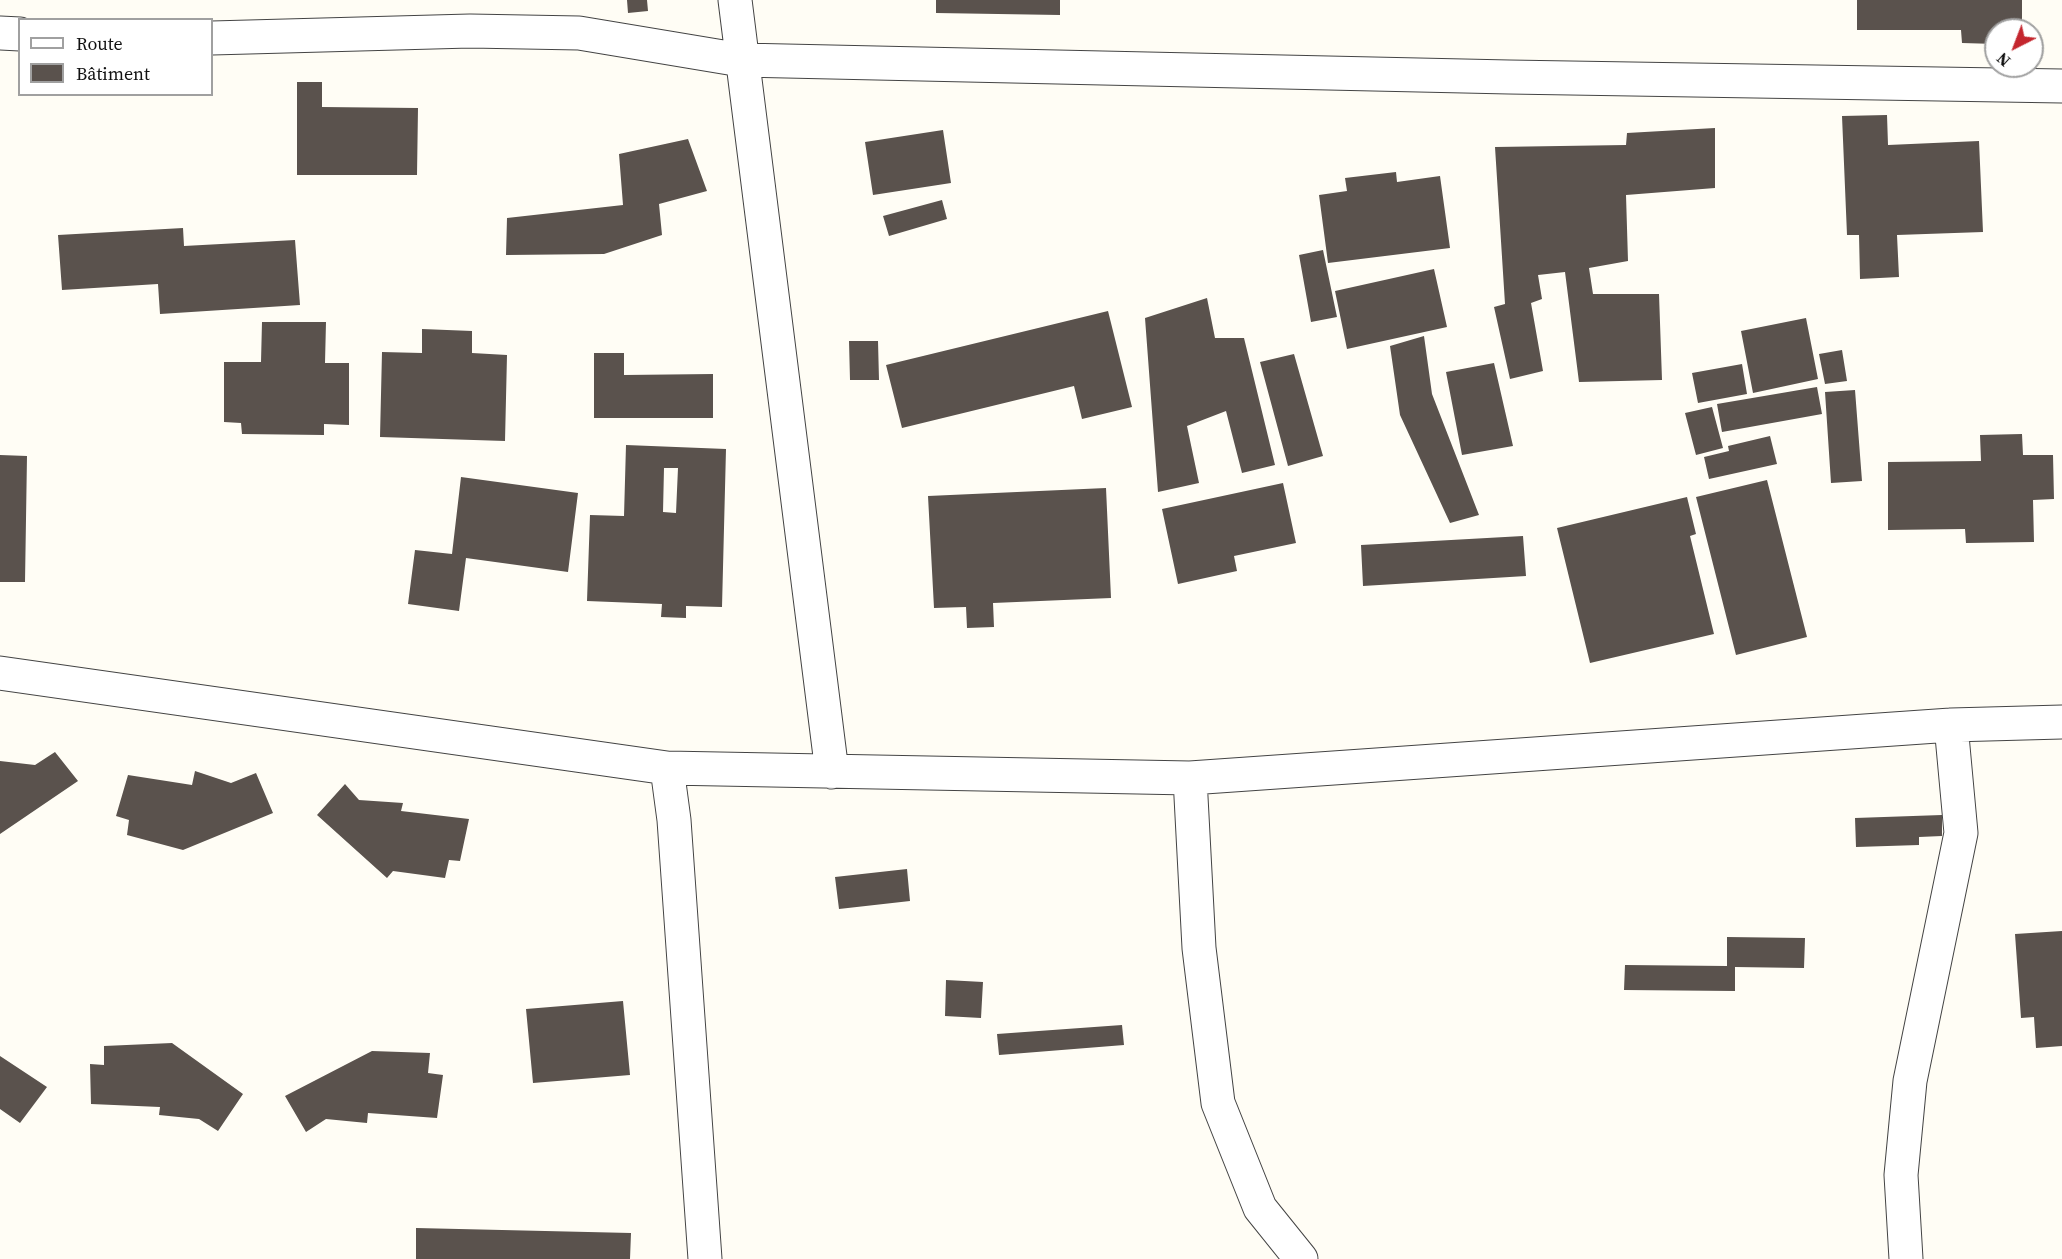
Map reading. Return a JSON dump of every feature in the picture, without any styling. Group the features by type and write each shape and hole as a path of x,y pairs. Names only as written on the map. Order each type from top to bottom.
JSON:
{"street":[{"path":"735,0 832,772"},
{"path":"213,38 470,31 579,33 741,60 1509,77 2062,86"},
{"path":"0,33 18,34"},
{"path":"0,673 667,768 832,772 1190,778 1951,725 2062,722"},
{"path":"1906,1259 1901,1175 1910,1081 1961,833 1951,725"},
{"path":"667,768 674,820 705,1259"},
{"path":"1190,778 1199,948 1218,1103 1260,1208 1301,1259"}],"building":[{"path":"627,0 647,0 648,11 628,13"},
{"path":"936,0 1060,0 1060,15 936,13"},
{"path":"1857,0 2022,0 2022,18 1984,18 1984,44 1962,43 1961,30 1857,30"},
{"path":"297,82 322,82 322,107 418,108 417,175 297,175"},
{"path":"1887,115 1888,145 1979,141 1983,232 1897,235 1899,277 1860,279 1859,235 1847,235 1842,116"},
{"path":"1715,128 1715,188 1626,195 1628,261 1589,268 1593,294 1659,294 1662,380 1579,382 1565,272 1538,275 1542,299 1531,303 1543,371 1510,379 1494,307 1505,304 1495,147 1626,145 1627,133"},
{"path":"943,130 951,183 873,195 865,142"},
{"path":"688,139 707,191 659,204 662,235 604,254 506,255 507,218 623,205 619,154"},
{"path":"1396,172 1397,182 1440,176 1450,248 1328,263 1319,195 1347,191 1345,178"},
{"path":"942,200 947,219 889,236 883,216"},
{"path":"183,228 184,246 295,240 300,305 160,314 158,284 62,290 58,235"},
{"path":"1323,250 1337,317 1311,322 1299,255"},
{"path":"1434,269 1447,327 1347,349 1335,291"},
{"path":"1207,298 1215,338 1244,338 1275,465 1242,473 1226,411 1187,426 1199,483 1158,492 1145,318"},
{"path":"1108,311 1132,407 1082,419 1074,386 902,428 886,365"},
{"path":"1806,318 1818,379 1753,393 1741,331"},
{"path":"262,322 326,322 325,363 349,363 349,425 324,424 324,435 242,434 241,423 224,422 224,362 261,362"},
{"path":"422,329 472,331 472,353 507,355 505,441 380,437 382,352 422,353"},
{"path":"1424,336 1432,394 1479,515 1450,523 1400,415 1390,346"},
{"path":"849,341 878,341 879,380 850,380"},
{"path":"1842,350 1847,381 1825,384 1819,354"},
{"path":"594,353 624,353 624,375 713,374 713,418 594,418"},
{"path":"1294,354 1323,456 1288,466 1260,362"},
{"path":"1494,363 1513,446 1462,455 1446,372"},
{"path":"1742,364 1747,394 1698,403 1692,373"},
{"path":"1817,387 1822,414 1722,432 1717,404"},
{"path":"1855,390 1862,481 1831,483 1825,392"},
{"path":"1712,407 1723,448 1696,455 1685,413"},
{"path":"2022,434 2023,455 2053,455 2054,499 2033,500 2034,542 1966,543 1965,529 1888,530 1888,462 1981,461 1980,435"},
{"path":"1770,436 1777,464 1709,479 1704,457 1729,451 1728,446"},
{"path":"626,445 726,449 722,607 686,606 686,618 661,617 662,604 587,601 590,515 624,516","holes":["664,468 678,468 676,513 663,512"]},
{"path":"0,455 27,456 25,582 0,582"},
{"path":"461,477 578,493 568,572 466,558 459,611 408,604 415,550 452,554"},
{"path":"1767,480 1807,637 1736,655 1696,497"},
{"path":"1283,483 1296,543 1234,556 1237,571 1178,584 1162,509"},
{"path":"1106,488 1111,598 993,603 994,627 967,628 966,607 934,608 928,496"},
{"path":"1687,497 1696,534 1690,536 1714,634 1590,663 1557,528"},
{"path":"1523,536 1526,576 1363,586 1361,545"},
{"path":"55,752 78,781 0,834 0,761 35,765"},
{"path":"195,771 231,783 256,773 273,813 183,850 127,835 129,820 116,816 128,775 192,785"},
{"path":"345,784 359,800 403,803 401,811 469,819 460,861 449,860 445,878 393,871 387,878 317,815"},
{"path":"1942,815 1942,836 1919,837 1919,845 1856,847 1855,818"},
{"path":"907,869 910,901 839,909 835,877"},
{"path":"2062,931 2062,1046 2036,1048 2034,1017 2021,1018 2015,934"},
{"path":"1727,937 1805,938 1804,968 1735,967 1735,991 1624,990 1625,965 1727,966"},
{"path":"946,980 983,982 981,1018 945,1016"},
{"path":"623,1001 630,1075 533,1083 526,1009"},
{"path":"1122,1025 1124,1045 999,1055 997,1034"},
{"path":"172,1043 243,1094 218,1131 199,1119 159,1115 160,1107 91,1104 90,1064 104,1065 104,1046"},
{"path":"372,1051 430,1053 428,1073 443,1075 437,1118 368,1113 367,1123 326,1119 306,1132 285,1096"},
{"path":"0,1056 47,1087 20,1123 0,1109"},
{"path":"416,1228 631,1233 630,1259 416,1259"}]}
